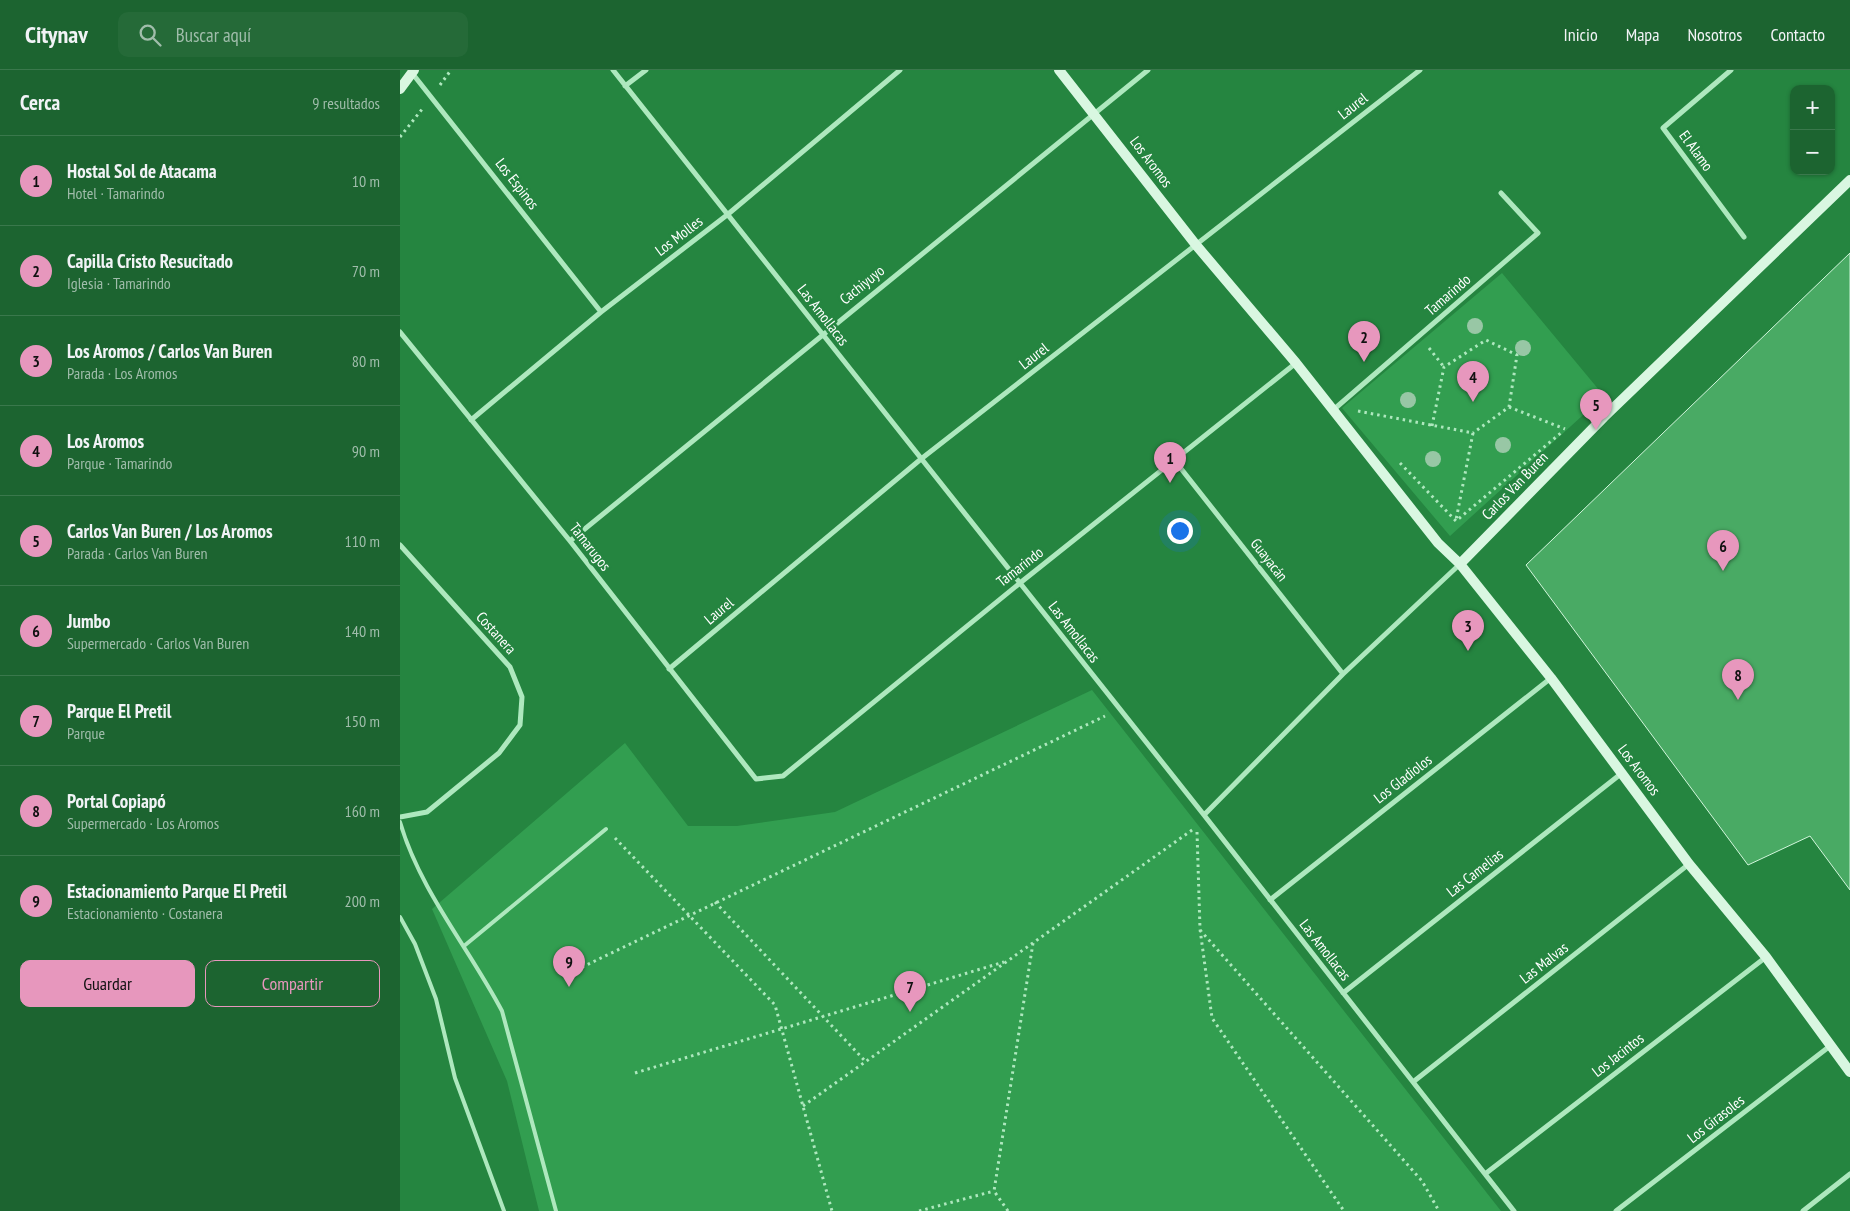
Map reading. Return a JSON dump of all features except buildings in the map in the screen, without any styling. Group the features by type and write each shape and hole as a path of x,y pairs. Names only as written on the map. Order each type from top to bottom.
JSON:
{"street":[{"name":"Las Amollacas","path":"612,70 1204,815 1514,1211"},
{"path":"625,86 646,70"},
{"name":"Los Molles","path":"471,420 601,312 727,215 900,70"},
{"name":"Los Aromos","path":"1059,70 1094,112 1196,245 1296,363 1438,543 1460,564 1551,678 1690,864 1766,957 1850,1072"},
{"name":"Cachiyuyo","path":"570,541 1094,112 1148,70"},
{"name":"Laurel","path":"669,669 922,459 1420,70"},
{"name":"El Alamo","path":"1731,70 1663,128 1744,237"},
{"path":"400,89 413,71"},
{"name":"Los Espinos","path":"413,71 601,312"},
{"name":"Carlos Van Buren","path":"1204,815 1344,674 1460,564 1604,417 1850,180"},
{"name":"Tamarindo","path":"1332,411 1538,233 1501,193"},
{"name":"Tamarugos","path":"400,332 570,541 756,779"},
{"name":"Tamarindo","path":"756,779 783,776 1020,583 1176,461 1296,363"},
{"name":"Guayacán","path":"1176,461 1344,674"},
{"name":"Costanera","path":"400,545 510,668 522,697 520,725 499,753 427,812 400,817"},
{"name":"Los Gladiolos","path":"1270,900 1551,678"},
{"name":"Las Camelias","path":"1344,993 1622,773"},
{"name":"Las Malvas","path":"1413,1082 1690,864"},
{"name":"Los Jacintos","path":"1485,1174 1766,957"},
{"name":"Los Girasoles","path":"1616,1211 1830,1046"},
{"path":"1803,1211 1850,1174"}],"lane":[{"path":"400,822 405,840 424,882 502,1011 556,1211"},
{"path":"464,946 606,829"},
{"path":"400,918 415,944 436,999 455,1078 504,1211"}],"path":[{"path":"1432,426 1444,367 1486,340 1517,354 1509,407 1473,433 1456,521"},
{"path":"1426,344 1444,367"},
{"path":"1509,407 1565,429"},
{"path":"1348,409 1473,433"},
{"path":"1456,521 1572,423"},
{"path":"1395,458 1456,521"},
{"path":"576,970 715,902 1047,746 1120,709"},
{"path":"803,1106 1197,826 1200,929 1212,1018 1344,1211"},
{"path":"606,829 775,1005 832,1211"},
{"path":"715,902 866,1062"},
{"path":"1200,929 1422,1181 1439,1211"},
{"path":"1008,1211 994,1191 1033,942"},
{"path":"635,1074 1007,961"},
{"path":"919,1211 994,1191"}],"green space":[{"path":"1502,273 1604,396 1450,536 1342,408"},
{"path":"1092,690 1501,1211 539,1211 507,1081 432,909 625,743 688,826 737,826 835,812"}],"place":[{"name":"Capilla Cristo Resucitado","path":"1364,362"},
{"name":"Los Aromos","path":"1473,402"},
{"name":"Carlos Van Buren / Los Aromos","path":"1596,430"},
{"name":"Hostal Sol de Atacama","path":"1170,483"},
{"name":"Jumbo","path":"1723,571"},
{"name":"Los Aromos / Carlos Van Buren","path":"1468,651"},
{"name":"Portal Copiapó","path":"1738,700"},
{"name":"Estacionamiento Parque El Pretil","path":"569,987"},
{"name":"Parque El Pretil","path":"910,1012"}]}
